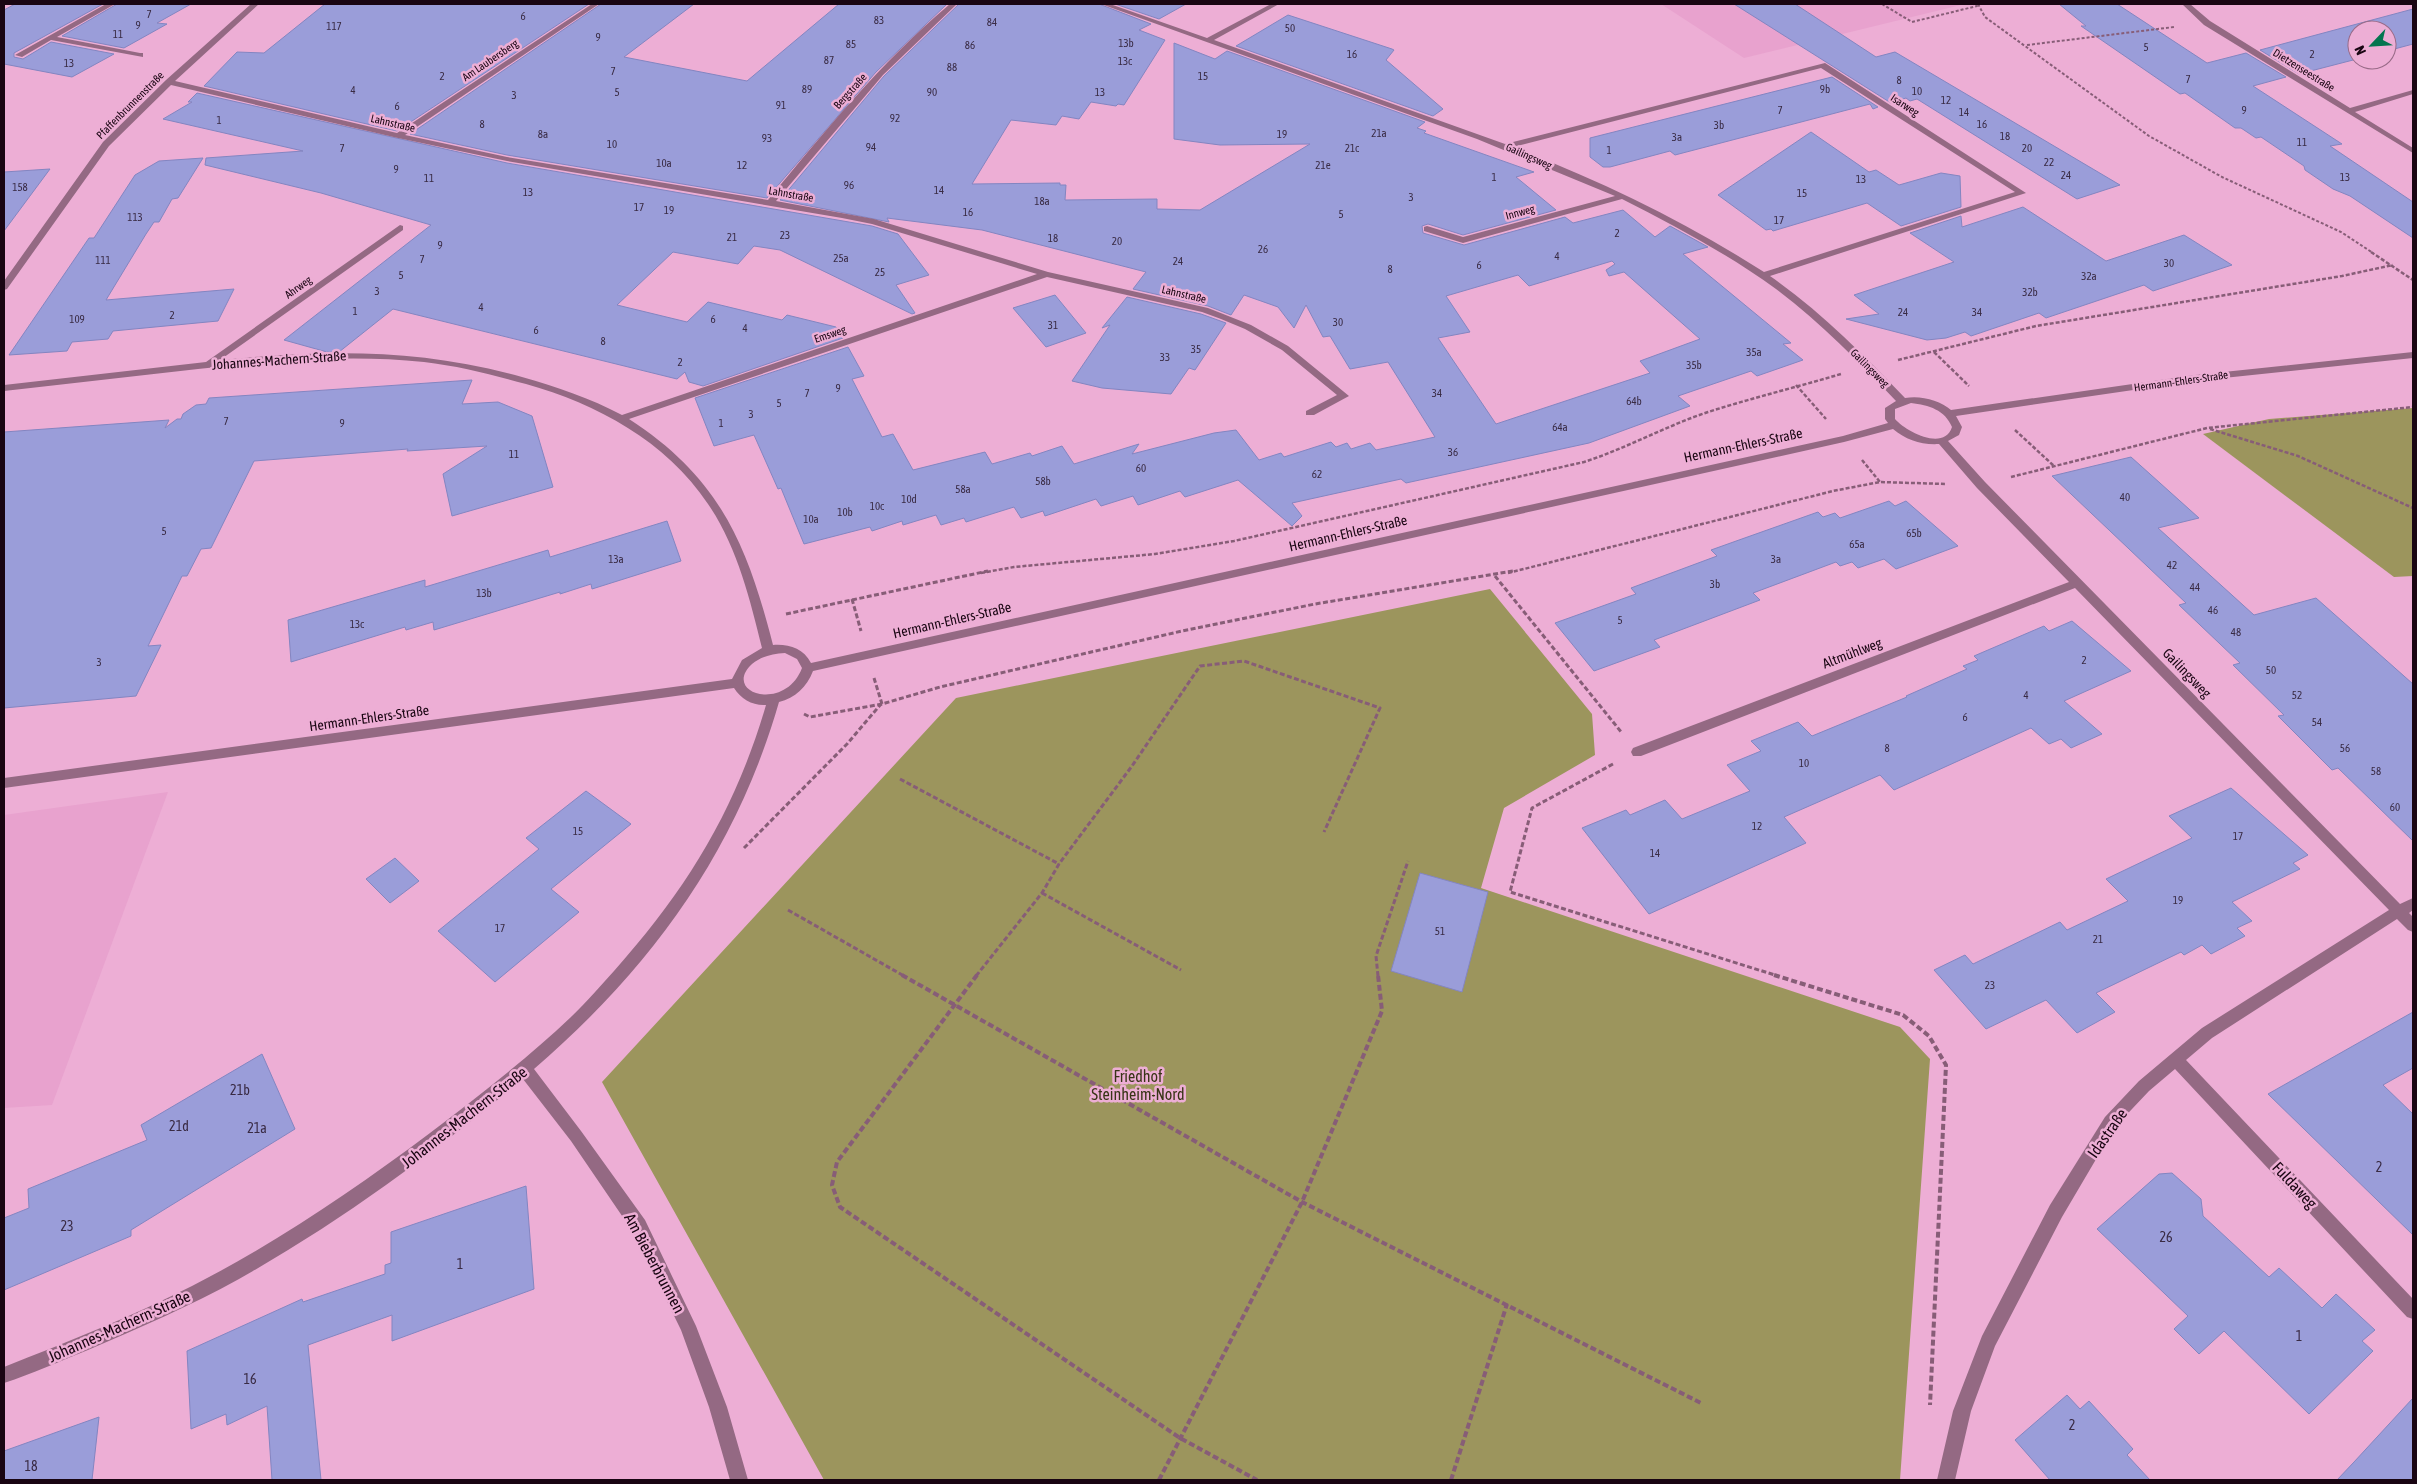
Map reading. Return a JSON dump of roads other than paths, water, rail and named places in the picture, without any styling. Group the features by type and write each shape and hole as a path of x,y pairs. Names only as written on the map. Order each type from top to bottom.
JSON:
{"street":[{"path":"19,55 111,4"},
{"name":"Pfaffenbrunnenstraße","path":"4,287 106,144 169,82 255,4"},
{"name":"Am Laubersberg","path":"398,136 596,4"},
{"name":"Bergstraße","path":"772,202 870,85 896,57 954,4"},
{"name":"Gailingsweg","path":"1104,4 1507,146 1680,225 1763,275 1830,330 1902,401"},
{"path":"1207,41 1276,4"},
{"name":"Dietzenseestraße","path":"2186,4 2207,23 2413,151"},
{"path":"51,38 140,55"},
{"name":"Isarweg","path":"1507,146 1822,65 2022,193 1763,275"},
{"name":"Lahnstraße","path":"169,82 398,136 506,158 772,202 874,222 1046,274 1205,310 1248,327 1302,361 1344,396 1310,413"},
{"path":"2350,111 2413,92"},
{"name":"Innweg","path":"1427,229 1463,240 1620,197"},
{"name":"Ahrweg","path":"208,365 400,228"},
{"name":"Emsweg","path":"623,418 1046,274"},
{"name":"Johannes-Machern-Straße","path":"4,388 314,355 419,359 465,365 550,387 585,399 623,418 660,446 705,492 714,504 745,572 761,620 768,650"},
{"name":"Hermann-Ehlers-Straße","path":"1949,414 2195,378 2413,355"},
{"path":"1902,401 1922,401 1941,408 1949,414 1957,427 1955,433 1942,440 1932,441 1910,436 1894,425 1889,413 1890,408 1902,401"},
{"name":"Hermann-Ehlers-Straße","path":"808,668 1844,438 1894,425"},
{"name":"Gailingsweg","path":"1942,440 1981,485 2413,926"},
{"name":"Altmühlweg","path":"1637,752 2078,583"},
{"path":"768,650 793,650 801,656 808,668 803,684 790,694 774,700 759,700 746,695 738,683 738,675 745,662 768,650"},
{"name":"Hermann-Ehlers-Straße","path":"4,783 738,683"},
{"name":"Johannes-Machern-Straße","path":"4,1375 150,1315 260,1258 386,1178 525,1069 574,1025 663,925 691,887 723,832 747,784 764,739 774,700"},
{"name":"Idastraße","path":"1946,1480 1962,1411 1988,1342 2056,1211 2110,1122 2144,1086 2207,1034 2399,911 2413,904"},
{"name":"Fuldaweg","path":"2176,1058 2413,1311"},
{"name":"Am Bieberbrunnen","path":"525,1069 576,1136 639,1226 688,1326 718,1407 739,1480"}],"park label":[{"name":"Friedhof Steinheim-Nord","path":"1138,1085"}]}
